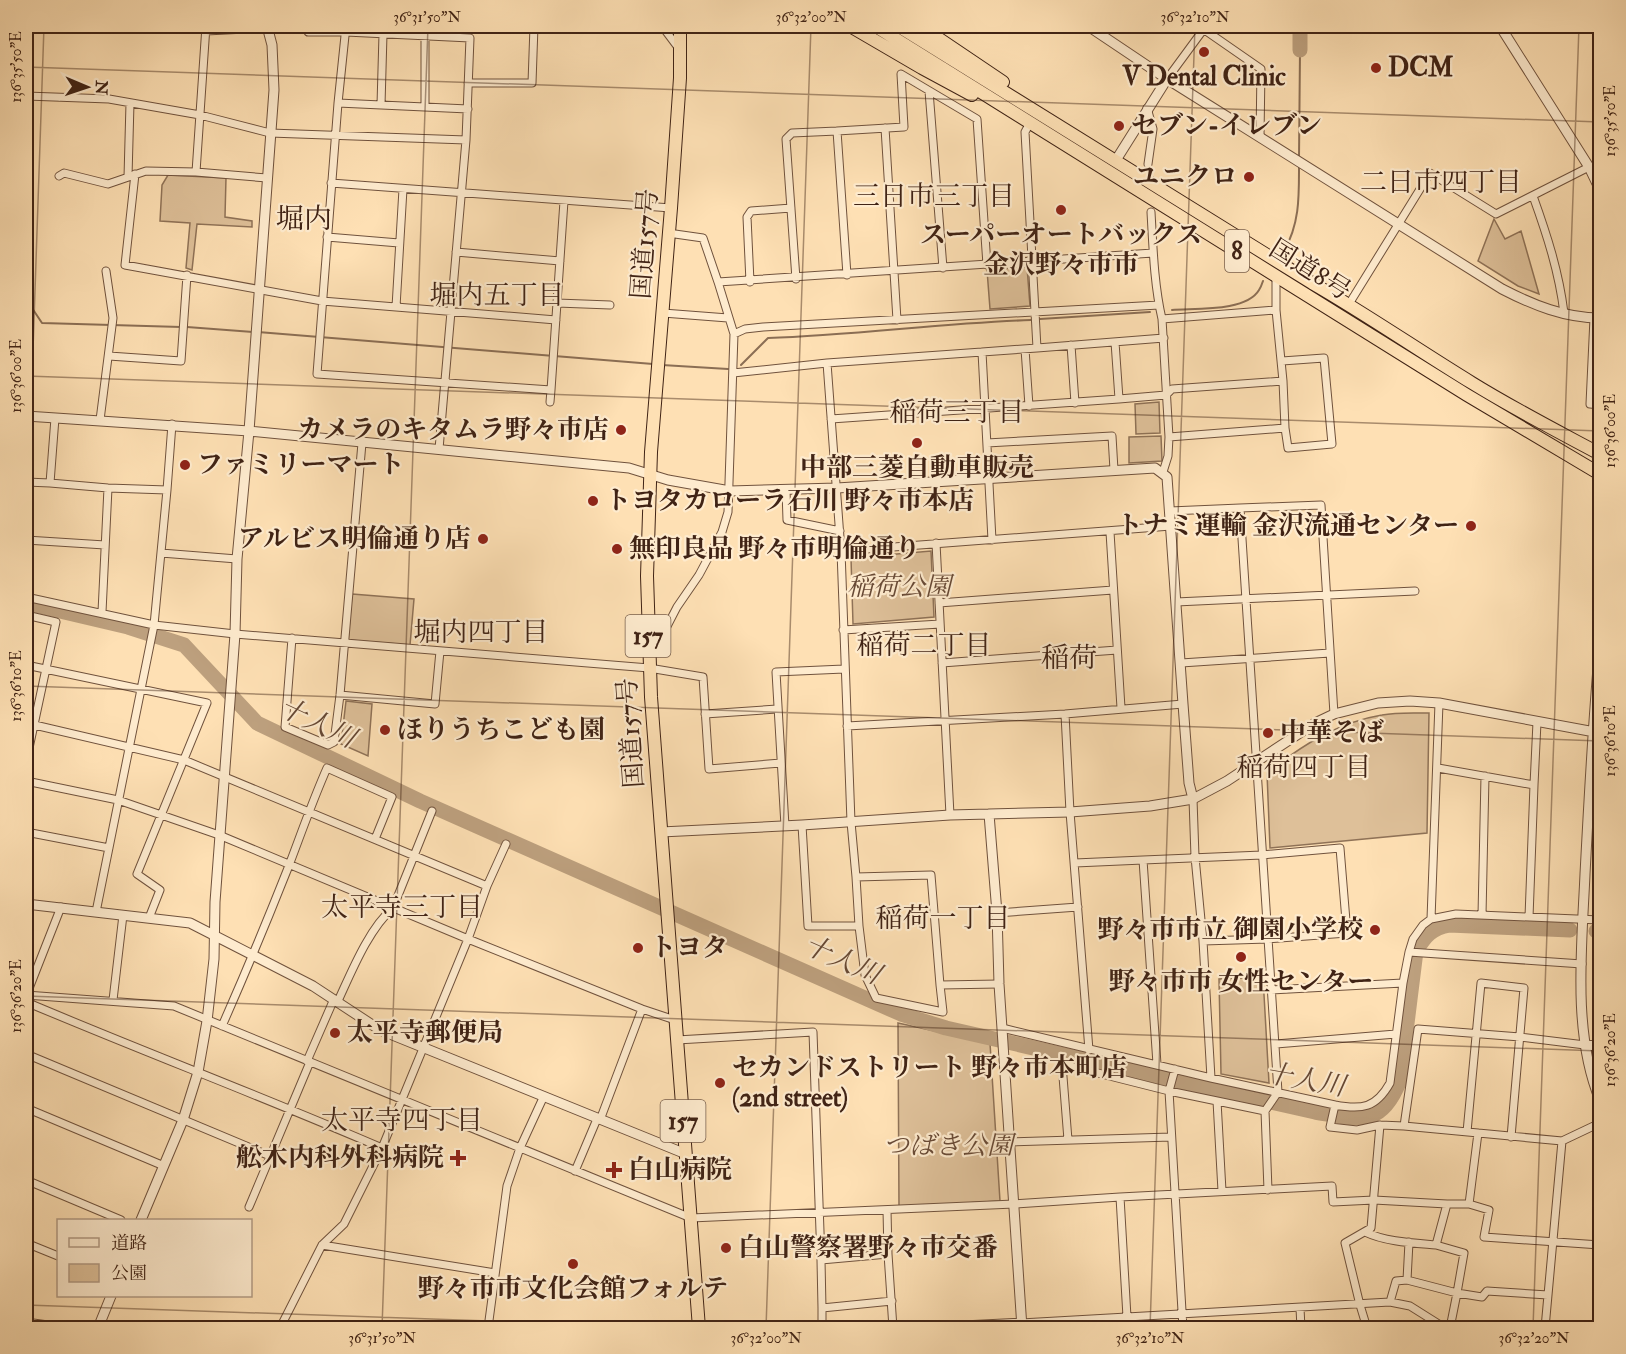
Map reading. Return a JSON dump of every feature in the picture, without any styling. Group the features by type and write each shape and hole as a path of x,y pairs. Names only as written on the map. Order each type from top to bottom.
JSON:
{"highway":[{"name":"国道157号","path":"680,26 671,208 650,473 647,576 649,668 699,1329"},
{"path":"850,26 962,90 1026,121"},
{"name":"国道8号","path":"875,26 1546,443 1600,474"},
{"name":"国道8号","path":"898,26 1312,283 1350,304 1471,383 1600,454"},
{"path":"920,26 1077,135"}],"street":[{"path":"306,26 308,32 346,29 383,34 470,38 466,140 439,449"},
{"path":"468,83 532,83 534,26"},
{"path":"662,26 680,51"},
{"path":"1090,26 1167,80 1511,294 1529,303 1564,313 1597,318 1590,404 1600,405"},
{"path":"1500,26 1589,167 1600,190"},
{"path":"142,1219 183,1120 198,1072 214,959 213,935 235,634 237,559 249,430 274,67 267,27 206,28 196,172"},
{"path":"1116,160 1147,108 1203,27 1261,69 1260,137"},
{"path":"346,29 331,183 317,374 551,390"},
{"path":"381,105 383,34"},
{"path":"425,107 426,36"},
{"path":"796,279 786,139 792,133 904,127 901,74 977,119 987,265"},
{"path":"929,91 943,268"},
{"path":"26,96 79,97 130,103 200,115 270,132 466,140"},
{"path":"130,103 132,176 125,265 322,301 556,320"},
{"path":"338,103 468,109"},
{"path":"1147,108 1153,129 1148,164"},
{"path":"1026,121 1037,348"},
{"path":"885,128 897,320"},
{"path":"837,130 847,275"},
{"path":"1350,304 1430,173 1496,214 1589,167 1600,167"},
{"path":"60,176 64,173 108,184 146,171 196,172 267,178"},
{"path":"331,183 671,208"},
{"path":"396,307 403,189"},
{"path":"1533,196 1552,249 1560,281 1564,313"},
{"path":"550,402 564,201"},
{"path":"750,282 747,217 751,211 791,208"},
{"path":"1151,212 1164,338 1169,437 1168,456 1163,472"},
{"path":"648,638 661,638 677,607 699,575 722,532 728,512 730,491 734,334 703,238 669,233"},
{"path":"327,237 399,243"},
{"path":"456,252 560,261"},
{"path":"718,282 796,279 1154,253"},
{"path":"100,420 113,318 106,271"},
{"path":"109,356 181,361 187,275"},
{"path":"1276,276 1276,310 1288,448 1332,444 1324,358 1282,361"},
{"path":"557,303 610,305"},
{"path":"734,334 745,329 763,327 1159,305"},
{"path":"1162,319 1276,310"},
{"path":"663,313 728,318"},
{"path":"733,373 827,363 1164,338"},
{"path":"1115,342 1119,399"},
{"path":"1071,345 1075,403"},
{"path":"1025,349 1029,406"},
{"path":"982,352 992,540"},
{"path":"827,363 840,531 851,822 858,926 865,975 876,998 943,1012 931,875 856,878"},
{"path":"831,419 1075,403 1166,395 1172,389 1283,381"},
{"path":"26,416 249,430 629,468 668,480 730,491 837,488 1155,468 1163,472 1167,477 1189,783 1193,799 1211,1078"},
{"path":"50,483 55,418"},
{"path":"96,912 154,627 172,424"},
{"path":"1169,437 1286,429"},
{"path":"987,443 1112,436 1114,470"},
{"path":"292,638 285,727 328,746 334,742 340,695 362,443"},
{"path":"26,482 167,490"},
{"path":"102,612 108,488"},
{"path":"786,490 787,520 840,531"},
{"path":"1170,511 1321,505 1334,714"},
{"path":"1240,508 1276,1044 1276,1094 1266,1109 1268,1190"},
{"path":"841,551 1171,526"},
{"path":"1110,532 1121,708"},
{"path":"26,540 105,545"},
{"path":"936,543 950,815"},
{"path":"161,553 237,559"},
{"path":"939,603 1113,590"},
{"path":"1176,602 1415,591"},
{"path":"26,597 102,612 154,627 649,668 703,677 709,769 781,763"},
{"path":"26,615 56,622 26,762"},
{"path":"843,630 940,624"},
{"path":"1600,645 1583,918 1581,1008 1592,1081 1600,1100"},
{"path":"942,663 1117,650"},
{"path":"340,695 435,704 440,651"},
{"path":"1181,663 1330,653"},
{"path":"26,665 207,703 136,874 160,890 149,918"},
{"path":"785,826 776,672 844,669"},
{"path":"661,831 785,826 950,815 1070,812 1150,806 1193,799 1227,781 1299,733 1334,714 1378,703 1410,701 1439,703 1596,732"},
{"path":"1431,919 1439,703"},
{"path":"847,726 1183,705"},
{"path":"705,714 777,709"},
{"path":"1065,714 1070,812 1089,1050"},
{"path":"1528,916 1537,722"},
{"path":"26,723 184,760 487,886"},
{"path":"222,1026 253,955 308,811 327,768 392,797 375,839"},
{"path":"1438,768 1534,785"},
{"path":"1482,915 1485,776"},
{"path":"26,781 118,800 219,835 468,939 675,1020"},
{"path":"249,1207 336,1000 362,950 387,913 393,908 432,811"},
{"path":"988,814 997,913 999,984 1021,1326"},
{"path":"802,825 808,926 858,926"},
{"path":"26,832 109,848"},
{"path":"279,1329 322,1245 344,1224 382,1148 506,844"},
{"path":"1075,863 1262,855 1340,848 1347,933 1203,941"},
{"path":"1143,860 1157,1064"},
{"path":"26,904 190,923 313,986 380,1030 543,1098 686,1154"},
{"path":"997,913 1078,907"},
{"path":"62,908 26,995 174,1006 691,1218 1014,1204 1332,1186 1334,1202 1374,1200 1469,1204 1489,1210 1484,1237 1600,1245"},
{"path":"1003,1031 1157,1064 1174,1071 1335,1107 1368,1106 1383,1096 1390,1083 1403,983 1412,952 1413,939 1423,925 1431,919 1456,914 1600,920"},
{"path":"113,1000 123,915"},
{"path":"1412,952 1582,964"},
{"path":"1271,990 1403,983"},
{"path":"1467,1132 1481,983 1524,988 1511,1137"},
{"path":"940,985 999,984"},
{"path":"26,1002 132,1047 290,1108 382,1148"},
{"path":"575,1171 599,1120 642,1009"},
{"path":"1404,1126 1418,1029 1600,1046"},
{"path":"677,1040 813,1032 822,1329"},
{"path":"1276,1044 1396,1034"},
{"path":"26,1054 270,1156"},
{"path":"1068,1140 1062,1064 1170,1087 1217,1101 1266,1109"},
{"path":"1174,1071 1170,1087 1171,1137 1183,1329"},
{"path":"488,1329 507,1186 520,1148 543,1098"},
{"path":"1217,1101 1222,1191"},
{"path":"1335,1107 1330,1126 1357,1130 1380,1125 1404,1126 1562,1141 1600,1123"},
{"path":"26,1108 164,1166"},
{"path":"1367,1329 1346,1244 1371,1228 1380,1125"},
{"path":"1469,1204 1478,1133"},
{"path":"1010,1142 1171,1137"},
{"path":"1545,1329 1562,1141"},
{"path":"26,1180 116,1219"},
{"path":"1120,1197 1127,1317"},
{"path":"1436,1245 1447,1204"},
{"path":"887,1210 893,1329"},
{"path":"1365,1232 1409,1242 1436,1245 1464,1253 1450,1329"},
{"path":"1407,1280 1409,1242"},
{"path":"26,1243 57,1256"},
{"path":"322,1245 495,1273"},
{"path":"821,1260 888,1254"},
{"path":"1389,1302 1396,1281 1407,1280 1482,1297 1487,1291 1548,1295"},
{"path":"98,1329 111,1297"},
{"path":"822,1308 892,1301"},
{"path":"923,1329 1021,1326 1127,1317 1389,1302 1410,1306 1445,1329"},
{"path":"1300,1308 1301,1329"},
{"path":"26,1328 26,1322 70,1329"}],"green space":[{"path":"168,175 226,178 225,217 252,221 252,227 197,224 192,270 186,268 190,223 160,221 162,185"},
{"path":"1494,219 1505,239 1521,231 1539,294 1518,286 1478,261"},
{"path":"1027,267 1030,306 990,309 987,270"},
{"path":"1159,402 1160,433 1136,434 1135,404"},
{"path":"1161,436 1162,461 1129,463 1129,437"},
{"name":"稲荷公園","path":"931,551 934,617 853,624 851,558"},
{"path":"352,594 414,599 410,645 348,640"},
{"path":"346,701 372,704 368,756 341,744"},
{"path":"1429,713 1427,833 1270,848 1267,773 1321,736 1350,723 1388,714"},
{"path":"1263,977 1269,1083 1221,1074 1219,979"},
{"name":"つばき公園","path":"898,1023 990,1043 1000,1201 899,1207"}],"waterway":[{"path":"1300,26 1300,50"},
{"path":"1299,158 1300,50"},
{"path":"1284,251 1296,220 1299,164"},
{"path":"1172,310 1219,307 1243,302 1259,290 1263,281"},
{"path":"26,303 30,305 42,323 181,327"},
{"path":"1040,319 1150,312"},
{"path":"741,365 768,338 1031,320"},
{"path":"187,327 253,332"},
{"path":"258,332 653,364"},
{"path":"662,365 728,369"},
{"name":"十人川","path":"26,603 128,627 184,645 257,723 420,801 901,1014 946,1028 1315,1112 1344,1117 1366,1117 1376,1114 1393,1096 1400,1080 1416,951 1433,931 1449,925 1570,930"}],"place":[{"name":"V Dental Clinic","path":"1204,52"},
{"name":"DCM","path":"1376,68"},
{"name":"セブン-イレブン","path":"1119,126"},
{"name":"ユニクロ","path":"1249,177"},
{"name":"スーパーオートバックス 金沢野々市市","path":"1061,210"},
{"name":"カメラのキタムラ野々市店","path":"621,430"},
{"name":"中部三菱自動車販売","path":"917,443"},
{"name":"ファミリーマート","path":"185,465"},
{"name":"トヨタカローラ石川 野々市本店","path":"593,501"},
{"name":"トナミ運輸 金沢流通センター","path":"1471,526"},
{"name":"アルビス明倫通り店","path":"483,539"},
{"name":"無印良品 野々市明倫通り","path":"617,549"},
{"name":"ほりうちこども園","path":"385,730"},
{"name":"中華そば","path":"1268,733"},
{"name":"野々市市立 御園小学校","path":"1375,930"},
{"name":"トヨタ","path":"638,948"},
{"name":"野々市市 女性センター","path":"1241,957"},
{"name":"太平寺郵便局","path":"335,1033"},
{"name":"セカンドストリート 野々市本町店 (2nd street)","path":"720,1083"},
{"name":"舩木内科外科病院","path":"458,1158"},
{"name":"白山病院","path":"614,1170"},
{"name":"白山警察署野々市交番","path":"726,1248"},
{"name":"野々市市文化会館フォルテ","path":"573,1264"}],"district":[{"name":"二日市四丁目","path":"1441,182"},
{"name":"三日市三丁目","path":"934,196"},
{"name":"堀内","path":"304,219"},
{"name":"堀内五丁目","path":"497,295"},
{"name":"稲荷三丁目","path":"957,412"},
{"name":"堀内四丁目","path":"481,632"},
{"name":"稲荷二丁目","path":"924,645"},
{"name":"稲荷","path":"1069,658"},
{"name":"稲荷四丁目","path":"1304,767"},
{"name":"太平寺三丁目","path":"402,907"},
{"name":"稲荷一丁目","path":"943,918"},
{"name":"太平寺四丁目","path":"402,1120"}]}
